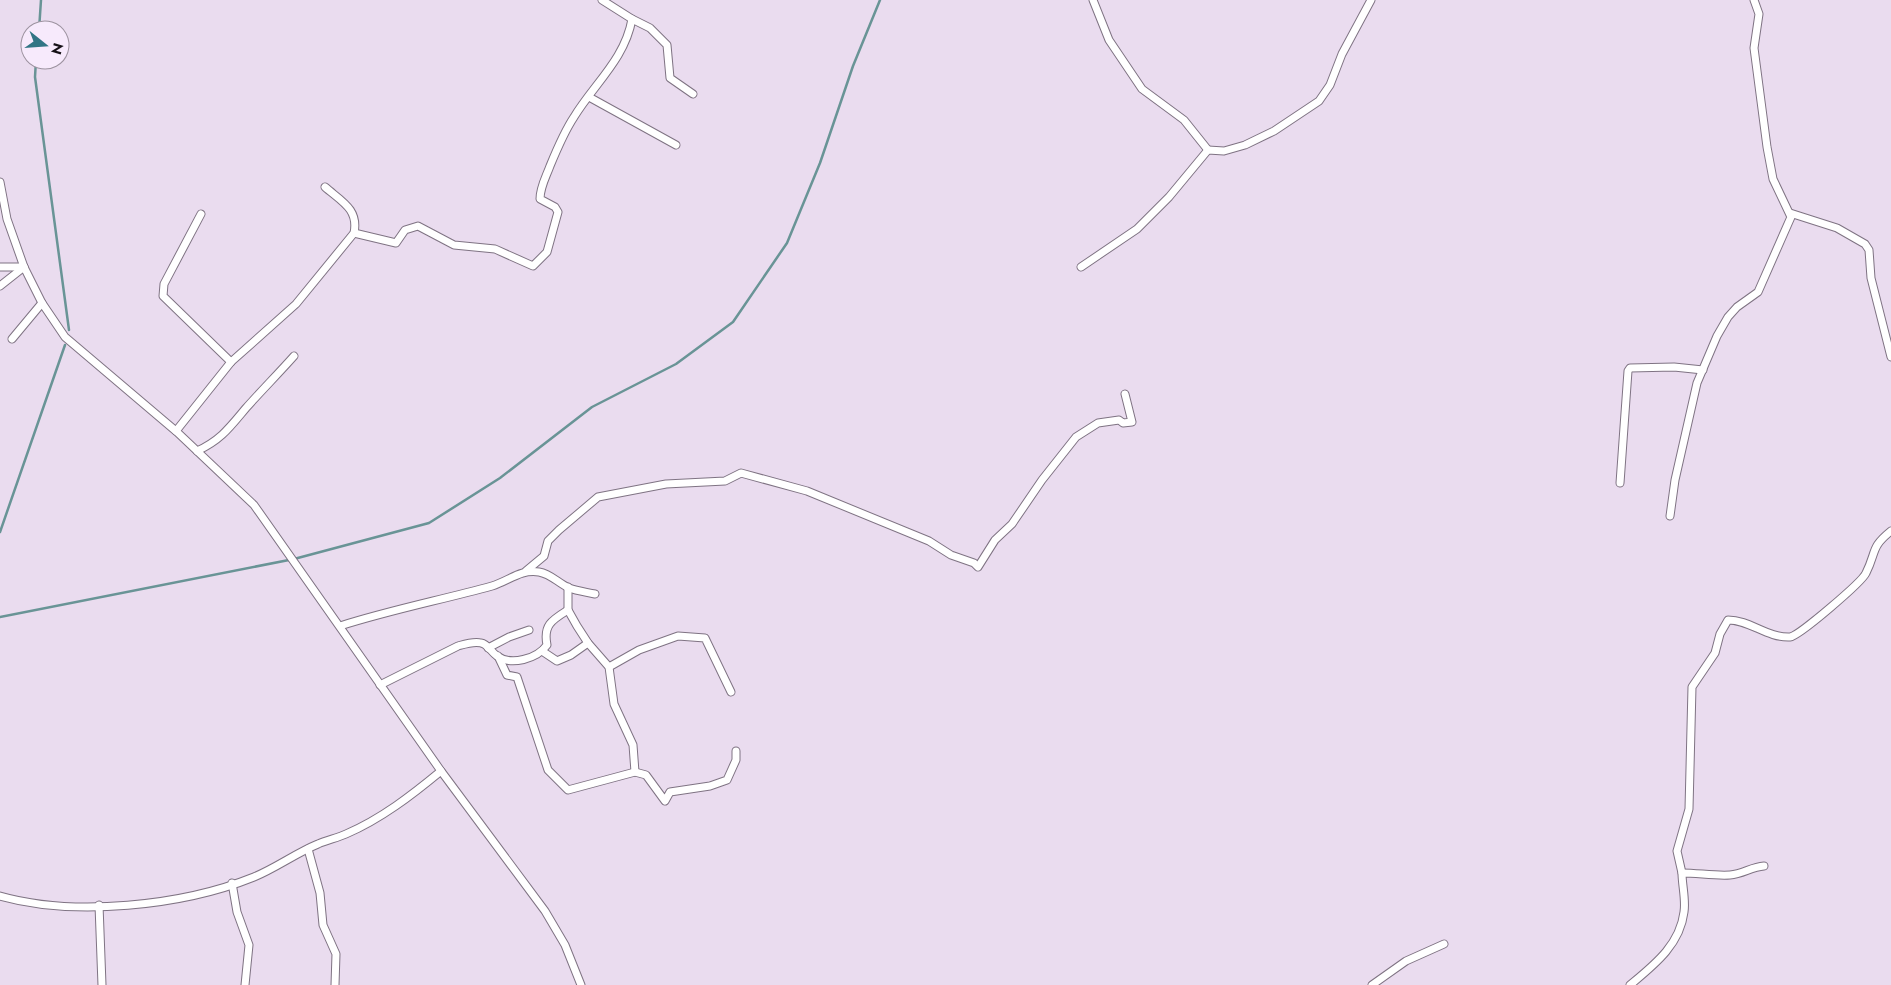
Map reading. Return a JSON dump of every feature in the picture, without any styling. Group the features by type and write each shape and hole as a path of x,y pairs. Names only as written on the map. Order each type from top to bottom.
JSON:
{"street":[{"path":"602,0 650,28 667,45 670,78 693,94"},
{"path":"1093,0 1109,40 1142,90 1184,120 1208,150 1224,151 1245,145 1274,131 1319,101 1330,85 1342,54 1371,0"},
{"path":"1670,516 1675,480 1697,382 1716,336 1728,317 1758,292 1790,222 1790,213 1774,179 1767,147 1754,48 1759,20 1754,0"},
{"path":"354,233 396,243 405,230 418,226 454,245 496,249 532,266 547,252 558,212 555,207 540,199 540,191 555,153 573,117 616,60 629,36 632,19"},
{"path":"589,97 676,145"},
{"path":"1081,267 1137,229 1169,196 1208,150"},
{"path":"0,182 7,219 24,267 42,303 65,337 176,431 254,505 441,771 545,911 565,945 581,985"},
{"path":"176,431 231,362 296,304 354,233 356,222 352,209 324,187"},
{"path":"1790,213 1837,228 1865,244 1869,250 1871,278 1891,357"},
{"path":"201,214 164,284 163,296 231,362"},
{"path":"0,267 24,267"},
{"path":"0,286 24,267"},
{"path":"12,339 42,303"},
{"path":"197,451 210,445 228,431 245,409 294,356"},
{"path":"1620,483 1630,368 1674,367 1702,370"},
{"path":"340,626 494,585 526,571 544,556 548,541 598,497 666,484 725,481 741,473 807,491 929,541 951,555 974,562 978,567 996,540 1012,524 1042,480 1076,437 1098,423 1119,420 1123,423 1132,422 1125,394"},
{"path":"1630,985 1660,961 1676,936 1684,910 1682,873 1677,852 1689,809 1692,687 1715,653 1720,634 1728,620 1739,620 1777,637 1794,637 1856,587 1866,573 1877,542 1891,531"},
{"path":"526,571 539,572 553,577 568,587 595,594"},
{"path":"568,587 568,610 588,643 609,667 614,704 632,745 635,772"},
{"path":"380,685 458,646 481,643 506,660 531,659 547,645 545,634 550,623 568,610"},
{"path":"488,648 509,637 529,630"},
{"path":"609,667 639,650 678,636 706,638 731,692"},
{"path":"542,651 557,661 562,660 588,643"},
{"path":"498,656 507,675 516,678 548,770 568,790 635,772 646,775 665,801 670,792 710,786 727,780 736,760 736,751"},
{"path":"0,896 55,906 99,905 175,899 232,883 253,877 308,849 346,834 383,815 441,771"},
{"path":"308,849 320,893 323,925 336,954 335,985"},
{"path":"1682,873 1728,875 1743,873 1752,867 1764,866"},
{"path":"232,883 237,912 249,944 245,985"},
{"path":"99,905 102,985"},
{"path":"1372,985 1406,961 1444,944"}],"waterway":[{"path":"40,20 41,0"},
{"path":"0,617 294,559 429,523 500,478 592,407 676,364 733,322 787,243 820,163 853,66 880,0"},
{"path":"35,70 69,330"},
{"path":"0,532 65,345"}]}
